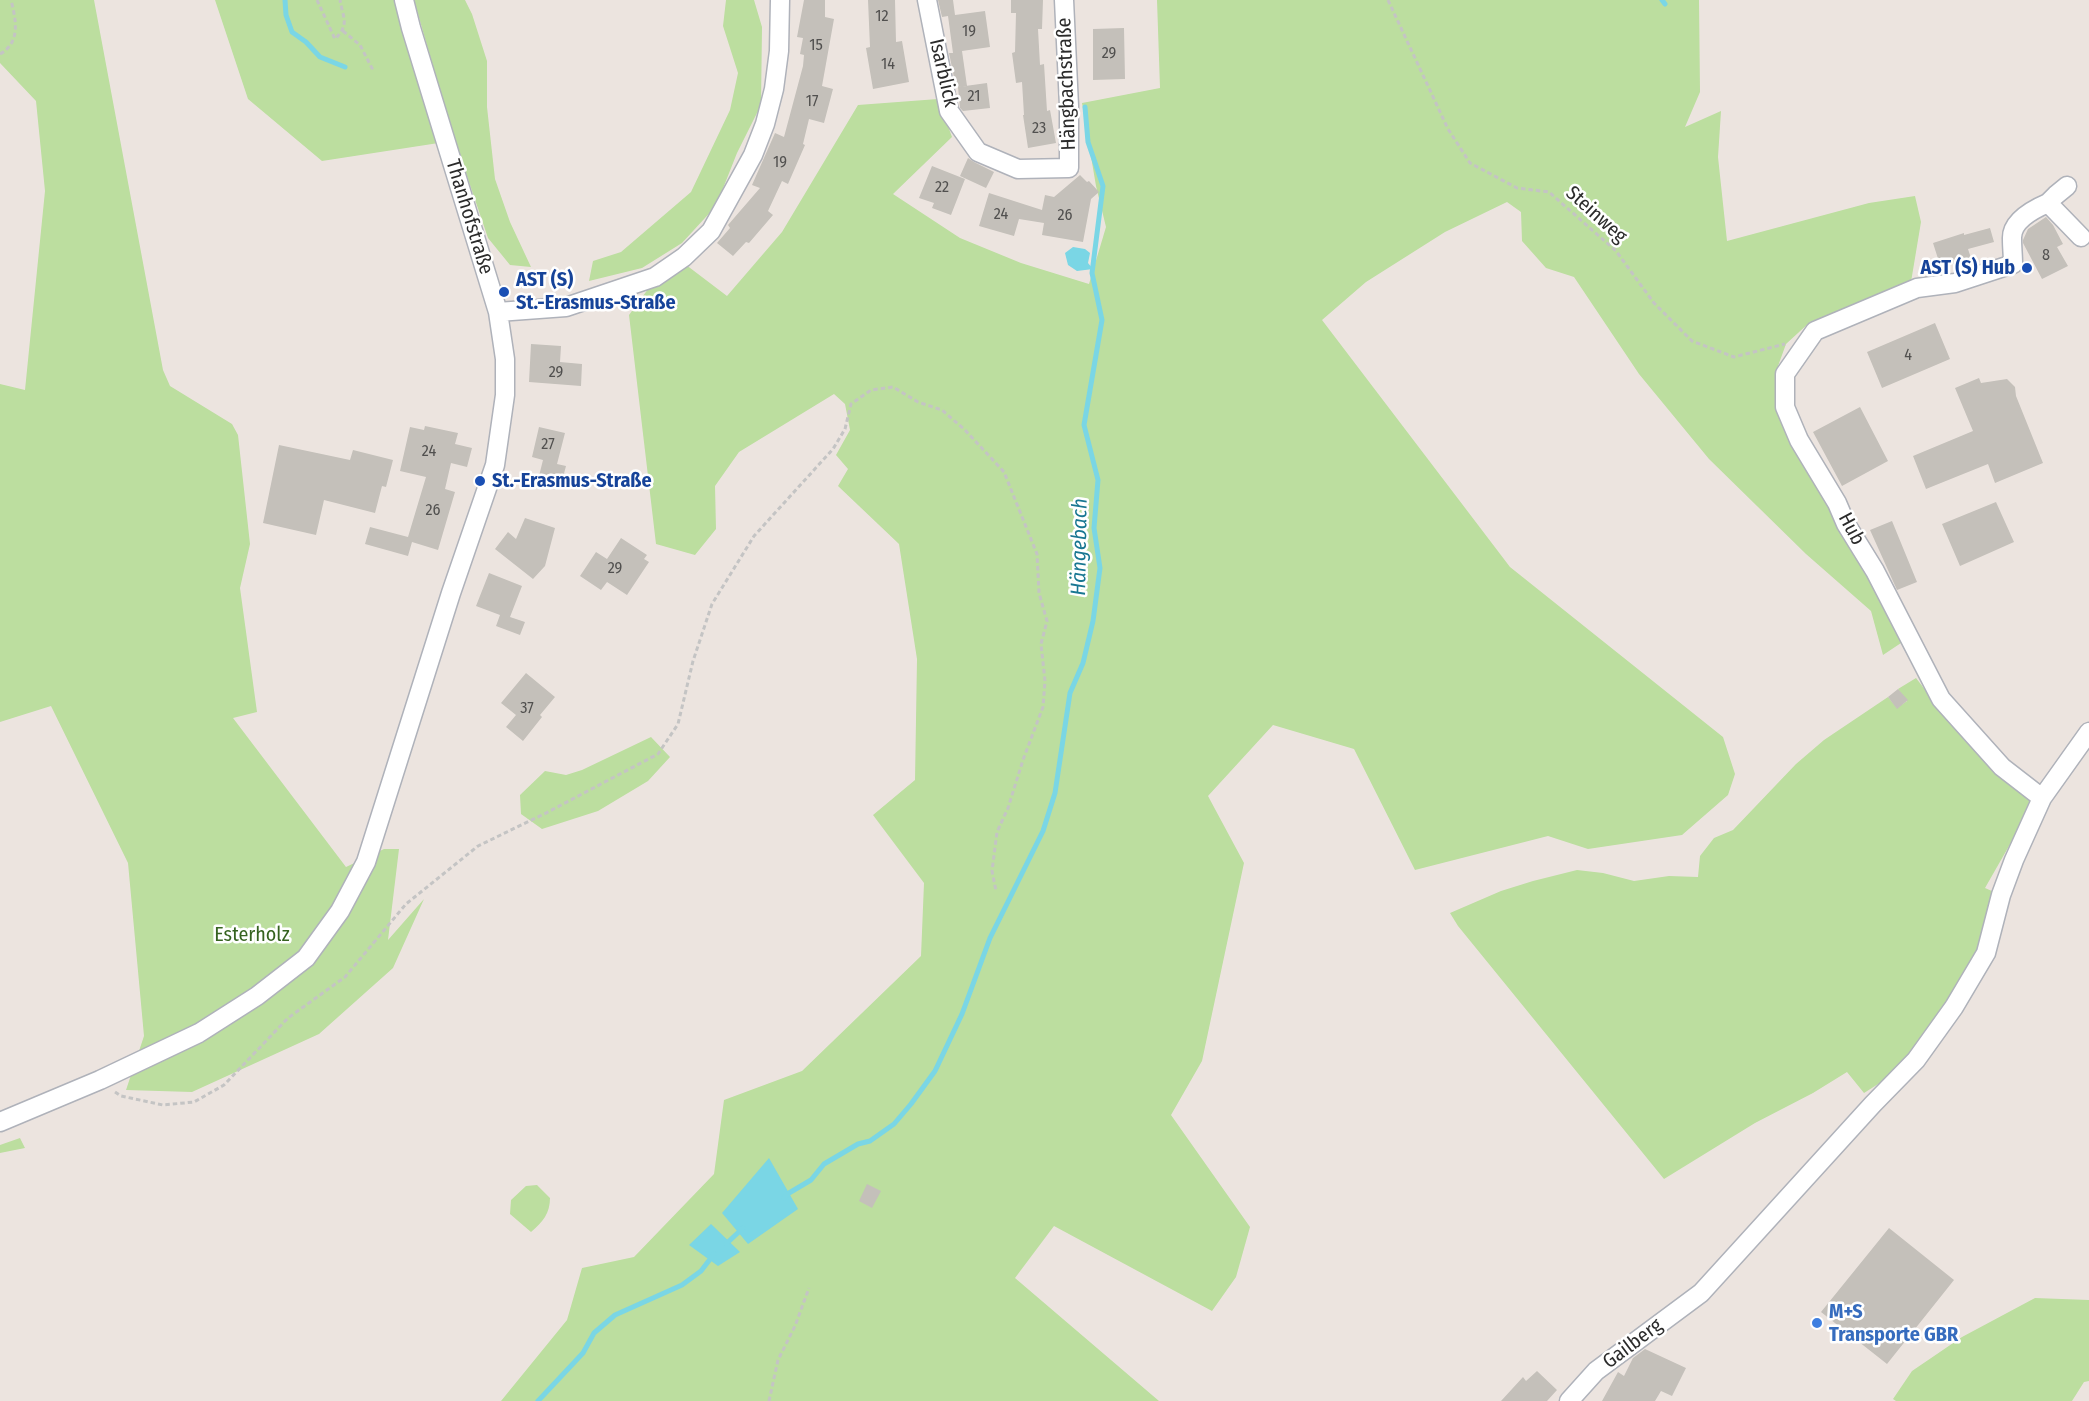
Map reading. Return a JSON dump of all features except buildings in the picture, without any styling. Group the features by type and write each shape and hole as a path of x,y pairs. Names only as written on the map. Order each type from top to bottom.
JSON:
{"street":[{"name":"Thanhofstraße","path":"0,1122 100,1080 200,1033 257,996 306,958 340,911 366,862 457,573 495,465 505,394 505,359 498,312 404,0"},
{"path":"498,312 566,307 655,277 684,257 711,231 753,155 765,124 774,89 779,51 780,0"},
{"name":"Isarblick","path":"927,0 949,111 978,152 1018,169 1070,168"},
{"name":"Hängbachstraße","path":"1064,0 1070,168"},
{"path":"2067,186 2048,203 2081,237"},
{"name":"Hub","path":"2042,798 2002,767 1941,699 1875,571 1799,440 1785,407 1785,374 1815,331 1917,288 1955,283 2013,264 2014,247 2011,238 2016,227 2035,208 2048,203"},
{"name":"Gailberg","path":"1569,1401 1596,1371 1701,1293 1916,1060 1954,1007 1986,953 2001,895 2042,798 2089,732"}],"path":[{"path":"0,54 12,42 17,28 11,0"},
{"path":"317,0 335,39 343,31 345,18 340,0"},
{"name":"Steinweg","path":"1388,0 1448,129 1470,163 1517,188 1549,192 1616,251 1653,303 1692,341 1734,357 1810,338"},
{"path":"343,31 360,45 374,72"},
{"path":"100,1080 120,1096 163,1105 194,1102 224,1085 288,1018 345,977 406,904 478,846 658,754 678,724 693,661 712,604 754,536 833,449 845,429 851,404 871,390 893,387 918,402 942,410 965,430 1004,472 1037,554 1038,593 1047,621 1041,644 1045,681 1043,707 1008,808 997,832 992,871 996,891"},
{"path":"769,1401 778,1360 795,1326 809,1288"}],"green space":[{"name":"Esterholz","path":"0,0 94,0 163,370 170,386 232,424 238,435 250,544 240,588 257,712 233,718 346,867 384,849 399,849 388,940 424,899 393,968 319,1034 192,1092 126,1090 144,1036 128,863 51,706 0,722 0,384 25,390 45,191 36,101 0,63"},
{"path":"215,0 405,0 445,142 322,161 248,99"},
{"path":"414,0 465,0 472,14 487,61 487,107 495,179 510,222 531,267 510,265 488,238 450,126"},
{"path":"726,0 754,0 762,27 761,105 737,153 716,206 682,243 642,268 589,281 593,261 621,252 691,192 730,110 738,73 723,26"},
{"path":"1157,0 1699,0 1700,92 1685,127 1721,111 1718,157 1727,241 1869,203 1915,196 1921,222 1911,282 1810,322 1786,344 1778,366 1776,404 1793,444 1828,502 1904,641 1883,655 1871,611 1806,554 1709,459 1639,374 1574,277 1546,268 1522,241 1521,212 1507,202 1445,232 1366,282 1322,320 1510,567 1723,737 1735,774 1728,795 1682,835 1588,849 1548,836 1415,870 1354,749 1273,725 1208,796 1244,863 1202,1061 1171,1115 1250,1227 1236,1277 1212,1311 1054,1226 1015,1278 1159,1401 501,1401 567,1320 582,1268 634,1257 714,1174 724,1100 802,1071 921,956 924,883 873,815 915,780 917,659 899,544 838,486 848,469 836,455 850,430 845,404 834,394 739,452 715,486 716,529 695,555 656,544 629,315 673,255 727,296 782,232 858,105 938,99 952,137 893,194 960,238 1021,263 1089,284 1106,227 1096,186 1082,103 1160,88"},
{"path":"1916,678 1964,740 1987,763 2030,798 2025,818 1985,888 2001,895 1986,953 1916,1060 1864,1093 1847,1072 1813,1093 1755,1123 1664,1179 1458,926 1450,913 1501,891 1577,870 1603,873 1634,881 1669,876 1698,877 1700,856 1714,838 1733,830 1796,764 1824,740 1888,697 1897,708 1907,701 1898,689"},
{"path":"651,737 670,757 648,781 598,811 542,829 521,814 520,795 545,771 566,775 582,770"},
{"path":"20,1138 25,1148 0,1153 0,1145"},
{"path":"537,1185 550,1198 550,1203 545,1217 531,1232 510,1214 511,1200 526,1186"},
{"path":"2035,1298 2089,1300 2089,1381 2084,1382 2072,1401 1896,1401 1893,1399 1912,1371 1962,1337"}],"water":[{"path":"1073,247 1085,249 1090,253 1088,263 1093,269 1077,271 1068,265 1065,253"},
{"path":"769,1158 798,1209 748,1244 722,1213"},
{"path":"711,1224 740,1252 718,1266 689,1245"}],"waterway":[{"path":"285,0 286,15 292,32 306,42 320,57 345,67"},
{"path":"1662,0 1665,4"},
{"name":"Hängebach","path":"784,1198 811,1180 824,1164 858,1144 870,1141 894,1124 935,1071 962,1014 990,938 1043,831 1055,793 1070,693 1083,663 1093,621 1100,568 1094,528 1098,480 1084,425 1102,320 1092,273 1103,186 1088,142 1085,107"},
{"path":"726,1244 743,1228"},
{"path":"538,1401 583,1353 594,1333 615,1315 682,1285 701,1271 714,1254"}],"place":[{"name":"AST (S) Hub","path":"2027,268"},
{"name":"AST (S) St.-Erasmus-Straße","path":"504,292"},
{"name":"St.-Erasmus-Straße","path":"480,481"},
{"name":"M+S Transporte GBR","path":"1817,1323"}]}
